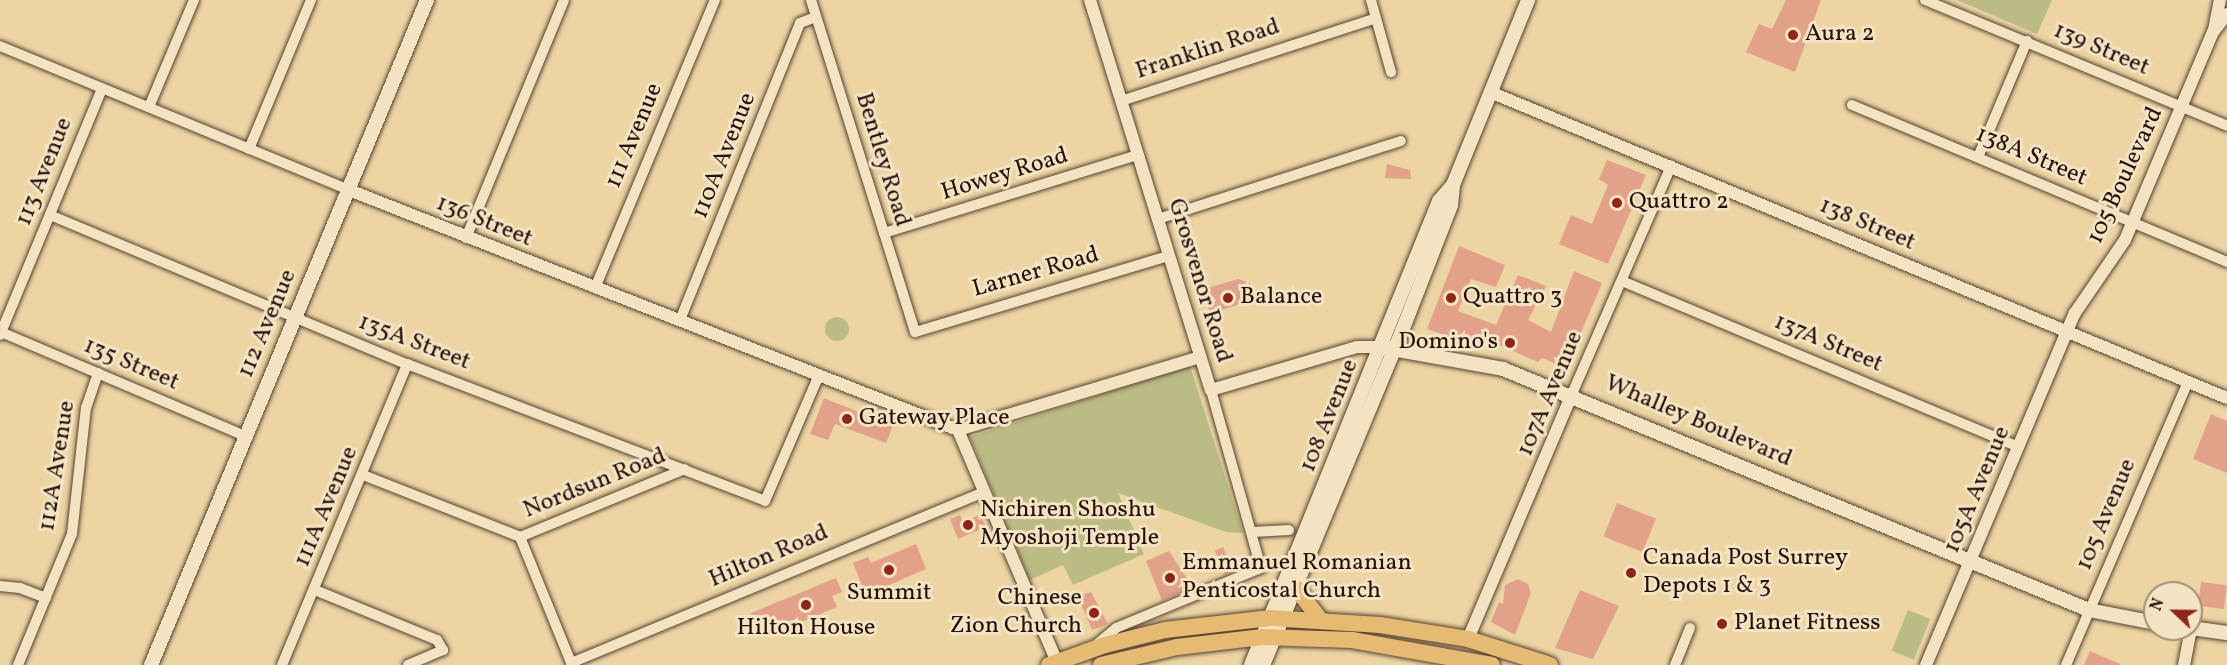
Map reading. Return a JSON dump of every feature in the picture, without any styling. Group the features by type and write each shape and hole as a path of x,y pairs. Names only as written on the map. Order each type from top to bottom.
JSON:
{"main road":[{"name":"112 Avenue","path":"151,665 427,0"},
{"name":"108 Avenue","path":"1277,619 1297,589 1388,347 1439,201 1453,184 1528,0"},
{"name":"108 Avenue","path":"1251,665 1269,637 1277,619 1388,347"},
{"name":"Whalley Boulevard","path":"1388,347 1503,369 1572,394 2089,610 2143,621"},
{"path":"1297,589 1320,620"},
{"path":"1053,663 1091,649 1165,630 1277,619 1320,620 1468,639 1550,665"},
{"path":"2203,630 2227,633"},
{"name":"108 Avenue","path":"1263,665 1269,637"},
{"path":"1101,665 1177,647 1269,637 1395,645 1492,665"}],"street":[{"path":"149,107 194,0"},
{"path":"249,149 310,0"},
{"path":"466,238 564,0"},
{"name":"111 Avenue","path":"595,288 715,0"},
{"name":"Bentley Road","path":"811,0 915,332"},
{"name":"Grosvenor Road","path":"1090,0 1262,562 1256,573 1116,628 1091,649"},
{"path":"1371,0 1390,72"},
{"name":"139 Street","path":"1925,0 2227,126"},
{"name":"105 Boulevard","path":"2214,32 2220,0"},
{"name":"105 Boulevard","path":"2067,332 2087,291 2133,223 2214,32 2227,14"},
{"name":"110A Avenue","path":"680,320 800,22 816,17"},
{"name":"Franklin Road","path":"1121,101 1376,18"},
{"path":"1977,157 2027,41"},
{"name":"136 Street","path":"0,46 101,91 107,89 466,238 958,430"},
{"name":"113 Avenue","path":"1,333 101,91"},
{"name":"138 Street","path":"1490,92 2227,398"},
{"name":"138A Street","path":"1852,105 2227,262"},
{"path":"1158,219 1401,141"},
{"name":"Howey Road","path":"884,233 1138,155"},
{"name":"107A Avenue","path":"1468,639 1671,166"},
{"name":"135A Street","path":"50,215 407,364 765,501 819,375"},
{"name":"Larner Road","path":"915,332 1169,256"},
{"name":"137A Street","path":"1622,281 2019,447"},
{"name":"105A Avenue","path":"1926,665 2067,332"},
{"name":"135 Street","path":"1,333 245,436"},
{"name":"Whalley Boulevard","path":"1210,390 1357,347 1388,347"},
{"path":"1053,663 958,430 1200,357"},
{"name":"111A Avenue","path":"282,665 363,475 407,364"},
{"name":"112A Avenue","path":"18,665 74,525 86,408 98,373"},
{"name":"105 Avenue","path":"2066,665 2188,382"},
{"name":"Nordsun Road","path":"520,537 685,470"},
{"path":"363,475 520,537 572,664"},
{"name":"Hilton Road","path":"572,664 983,492"},
{"path":"1253,532 1289,530"},
{"path":"0,586 21,588 46,598"},
{"path":"315,590 437,640 443,650 408,665"},
{"path":"1675,665 1690,628"},
{"path":"2184,665 2189,641"}],"green space":[{"path":"1957,0 2052,0 2037,34"},
{"path":"837,317 845,321 849,329 845,337 837,341 829,337 825,329 829,321"},
{"path":"1190,366 1243,533 1226,532 1118,493 1144,554 1073,585 1063,565 1030,580 970,437"},
{"path":"1908,610 1930,619 1914,660 1892,651"}],"building":[{"name":"Aura 2","path":"1786,0 1821,0 1795,72 1746,52 1759,24 1772,29"},
{"name":"Quattro 2","path":"1607,160 1646,175 1608,264 1559,244 1571,215 1592,224 1608,185 1599,179"},
{"path":"1387,164 1410,170 1411,179 1385,178"},
{"path":"1459,246 1505,265 1496,287 1471,279 1458,311 1496,325 1518,275 1546,286 1528,320 1551,332 1574,271 1602,283 1566,368 1542,358 1538,362 1483,338 1479,346 1427,329"},
{"name":"Balance","path":"1238,279 1250,283 1252,300 1210,314 1204,294 1207,288"},
{"name":"Gateway Place","path":"824,398 893,426 886,443 835,424 828,440 810,434"},
{"path":"2211,414 2227,421 2227,473 2193,459"},
{"path":"1617,503 1656,519 1642,552 1604,536"},
{"name":"Nichiren Shoshu Myoshoji Temple","path":"960,515 963,522 980,515 986,527 958,539 950,519"},
{"name":"Summit","path":"916,544 926,569 866,595 853,563 868,557 871,563"},
{"path":"1223,547 1233,571 1225,574 1215,551"},
{"name":"Emmanuel Romanian Penticostal Church","path":"1169,551 1189,582 1183,584 1185,591 1162,600 1146,561"},
{"name":"Hilton House","path":"836,578 842,592 832,596 837,607 773,634 768,623 757,628 751,613"},
{"path":"1518,579 1528,584 1531,593 1515,635 1491,622 1499,602 1503,604 1505,585"},
{"path":"2203,582 2227,585 2224,609 2203,606"},
{"path":"1580,590 1619,606 1593,659 1555,648"},
{"name":"Chinese Zion Church","path":"1091,592 1108,624 1092,630 1080,602 1082,595"},
{"path":"2090,651 2122,665 2084,665"}],"place":[{"name":"Aura 2","path":"1793,35"},
{"name":"Quattro 2","path":"1617,203"},
{"name":"Balance","path":"1228,298"},
{"name":"Quattro 3","path":"1451,298"},
{"name":"Domino's","path":"1510,343"},
{"name":"Gateway Place","path":"847,419"},
{"name":"Nichiren Shoshu Myoshoji Temple","path":"968,525"},
{"name":"Summit","path":"889,570"},
{"name":"Canada Post Surrey Depots 1 & 3","path":"1631,573"},
{"name":"Emmanuel Romanian Penticostal Church","path":"1170,578"},
{"name":"Hilton House","path":"806,605"},
{"name":"Chinese Zion Church","path":"1094,613"},
{"name":"Planet Fitness","path":"1722,624"}]}
